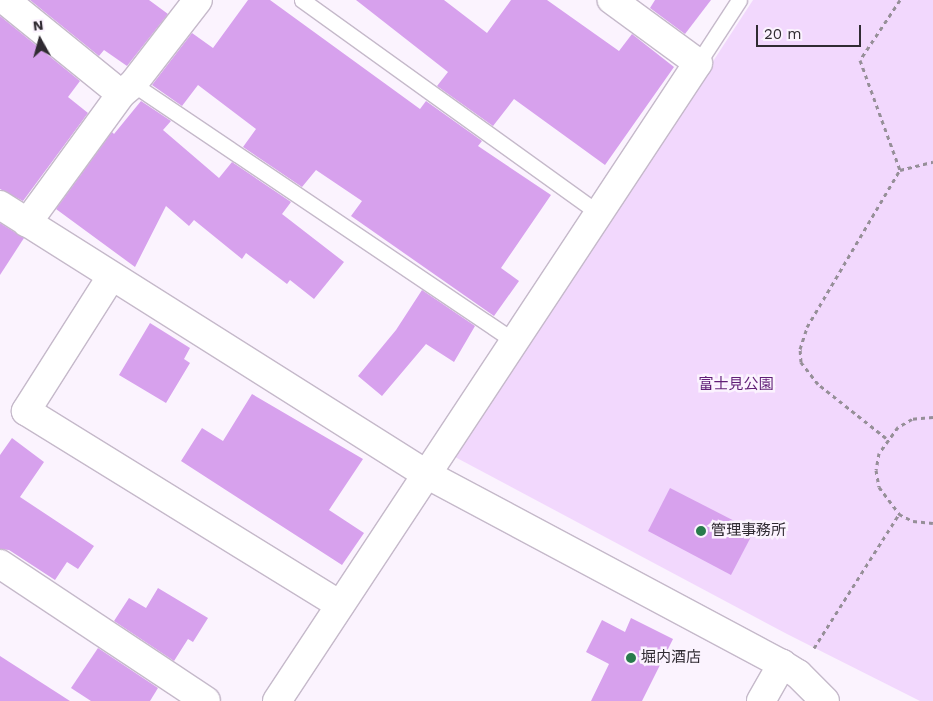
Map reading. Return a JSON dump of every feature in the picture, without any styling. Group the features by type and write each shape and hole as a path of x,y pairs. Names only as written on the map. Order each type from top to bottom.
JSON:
{"street":[{"path":"5,0 127,89"},
{"path":"27,223 127,89 198,0"},
{"path":"277,701 698,62 612,0"},
{"path":"0,205 111,277 426,474 790,669 825,701"},
{"path":"111,277 26,411 340,605"},
{"path":"0,564 206,701"},
{"path":"761,701 790,669"}],"lane":[{"path":"302,0 598,214"},
{"path":"698,62 739,0"},
{"path":"127,89 514,341"}],"path":[{"path":"900,0 860,60 900,170"},
{"path":"886,438 818,384 801,362 800,349 807,327 900,170 933,162"},
{"path":"933,417 912,419 886,438 877,462 878,487 899,514 913,521 933,523"},
{"path":"790,669 899,514"}],"green space":[{"name":"富士見公園","path":"753,0 933,0 933,701 920,701 787,634 455,457"}],"building":[{"path":"30,0 149,0 168,14 127,66 104,50 99,56"},
{"path":"248,0 270,0 420,109 426,101 482,141 478,146 551,195 501,268 519,281 494,316 351,216 362,201 316,170 302,187 243,147 256,129 198,85 182,106 152,85 192,33 213,48"},
{"path":"356,0 444,0 487,33 511,0 547,0 619,51 632,34 674,67 605,165 514,99 493,126 437,86 448,72"},
{"path":"655,0 711,0 685,34 650,8"},
{"path":"0,16 80,81 68,97 88,113 23,201 0,189"},
{"path":"141,101 171,121 163,130 219,178 232,162 291,202 282,214 344,262 314,299 290,280 287,284 246,253 242,259 194,220 189,226 166,206 135,267 56,209 112,132 114,134"},
{"path":"0,223 24,238 0,275"},
{"path":"422,290 475,326 454,362 426,344 382,396 358,376 396,330"},
{"path":"150,323 190,348 184,359 190,363 166,403 119,375"},
{"path":"252,394 363,459 329,510 364,533 342,565 181,461 202,428 223,441"},
{"path":"12,438 44,462 20,497 94,546 78,569 67,562 55,580 9,550 0,549 0,455"},
{"name":"管理事務所","path":"670,488 754,531 731,575 648,531"},
{"path":"158,588 208,618 193,642 188,639 174,661 114,621 129,598 146,608"},
{"name":"堀内酒店","path":"631,618 673,639 642,701 591,701 609,664 586,652 602,620 625,632"},
{"path":"98,648 158,688 150,701 91,701 71,688"},
{"path":"0,656 70,701 0,701"}],"place":[{"name":"管理事務所","path":"701,531"},
{"name":"堀内酒店","path":"631,658"}]}
